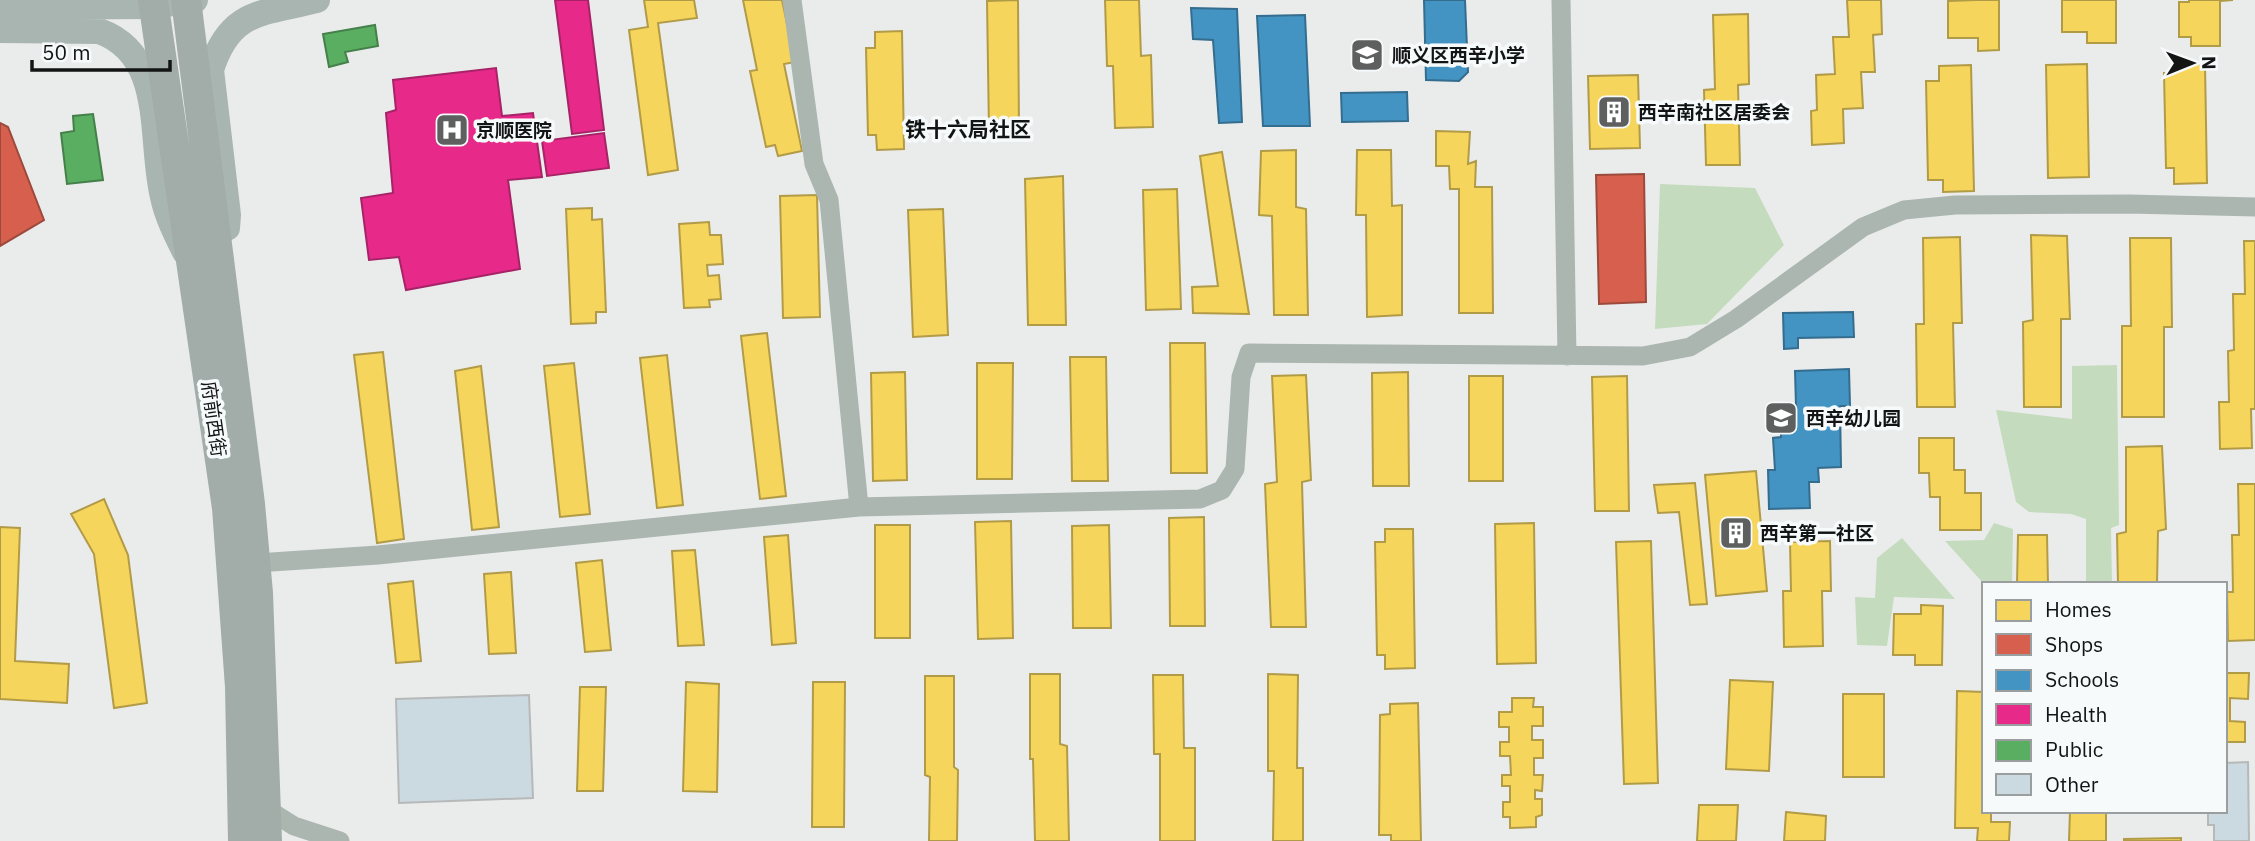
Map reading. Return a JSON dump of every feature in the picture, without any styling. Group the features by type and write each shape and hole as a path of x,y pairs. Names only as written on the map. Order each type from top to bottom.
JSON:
{"main road":[{"path":"0,30 99,31 124,44 138,60 148,86 162,195 174,231 204,260 228,225 211,70 222,41 245,18 317,0"},
{"path":"0,7 189,1"},
{"name":"府前西街","path":"189,1 214,412 227,508 240,687 243,841"},
{"name":"府前西街","path":"153,3 250,504 256,563 267,841"}],"street":[{"path":"792,0 814,164 829,200 859,507"},
{"path":"1561,0 1567,356"},
{"path":"256,563 378,555 859,507 1200,499 1222,490 1235,469 1241,377 1249,353 1643,356 1689,347 1735,319 1863,227 1904,210 1975,205 2255,206"},
{"path":"267,809 294,827 340,841"}],"green space":[{"path":"1660,184 1755,188 1784,245 1707,324 1655,329"},
{"path":"2117,365 2119,525 2111,528 2112,582 2086,582 2086,519 2071,514 2029,512 2016,502 1996,410 2072,419 2072,366"},
{"path":"1994,523 2013,529 2012,582 1982,582 1945,541 1984,540"},
{"path":"1902,538 1955,599 1894,597 1887,646 1857,645 1855,597 1875,598 1877,558"}],"building: Homes":[{"path":"644,0 694,0 697,18 658,23 678,170 648,175 629,30 648,27"},
{"path":"743,0 782,0 795,62 784,64 802,151 778,156 775,145 766,147 750,71 757,70"},
{"path":"1018,0 1019,132 989,132 987,1"},
{"path":"1105,0 1139,0 1141,56 1151,55 1153,127 1115,128 1113,66 1107,66"},
{"path":"1847,0 1881,0 1882,34 1873,35 1875,72 1861,72 1863,108 1843,109 1844,143 1812,145 1811,111 1817,110 1816,75 1835,74 1833,37 1849,37"},
{"path":"1999,0 1999,50 1978,51 1978,38 1948,38 1948,1"},
{"path":"2062,0 2116,0 2116,43 2087,43 2087,32 2062,32"},
{"path":"2233,0 2220,1 2220,46 2191,46 2191,37 2179,37 2179,2"},
{"path":"1748,14 1749,84 1738,85 1740,165 1706,165 1704,90 1715,89 1713,15"},
{"path":"902,31 904,149 877,150 876,135 868,135 866,48 875,48 875,32"},
{"path":"2087,64 2089,177 2048,178 2046,65"},
{"path":"2176,64 2205,64 2207,183 2174,184 2174,168 2166,168 2164,73 2176,73"},
{"path":"1971,65 1974,191 1943,192 1943,180 1928,180 1926,81 1939,81 1939,66"},
{"name":"西辛南社区居委会","path":"1638,75 1640,148 1590,149 1588,76"},
{"path":"1436,131 1470,132 1468,164 1476,161 1475,187 1492,187 1493,313 1459,313 1459,189 1450,189 1449,166 1436,166"},
{"path":"1296,150 1296,207 1306,209 1308,315 1274,315 1272,216 1259,215 1261,151"},
{"path":"1357,150 1391,150 1392,206 1402,205 1402,315 1367,317 1366,215 1356,215"},
{"path":"1222,152 1249,314 1193,313 1192,287 1218,286 1200,156"},
{"path":"1063,176 1066,325 1028,325 1025,179"},
{"path":"1177,189 1181,309 1146,310 1143,190"},
{"path":"817,195 820,317 783,318 780,196"},
{"path":"592,208 592,220 602,219 606,312 596,312 596,323 571,324 566,209"},
{"path":"943,209 948,335 913,337 908,210"},
{"path":"709,222 710,235 721,235 723,264 707,265 708,276 719,275 721,299 709,300 710,307 684,308 679,224"},
{"path":"2031,235 2067,236 2070,319 2061,319 2061,407 2024,407 2023,322 2033,320"},
{"path":"1960,237 1962,323 1953,323 1955,407 1917,407 1916,324 1924,324 1923,238"},
{"path":"2130,238 2171,238 2172,327 2164,327 2164,417 2122,417 2122,326 2131,326"},
{"path":"2244,241 2255,241 2255,409 2251,409 2252,448 2220,449 2219,402 2229,402 2228,351 2234,350 2233,294 2245,294"},
{"path":"767,333 786,496 760,499 741,336"},
{"path":"1170,343 1205,343 1207,473 1171,473"},
{"path":"383,352 404,539 377,543 354,355"},
{"path":"667,355 683,505 657,508 640,358"},
{"path":"1070,357 1106,357 1108,481 1072,481"},
{"path":"574,363 590,514 560,517 544,366"},
{"path":"977,363 1013,363 1012,479 977,479"},
{"path":"481,366 499,527 472,530 455,371"},
{"path":"905,372 907,480 873,481 871,373"},
{"path":"1408,372 1409,486 1373,486 1372,373"},
{"path":"1306,375 1311,480 1302,482 1306,627 1271,627 1265,484 1277,482 1272,376"},
{"path":"1469,376 1503,376 1503,481 1469,481"},
{"path":"1627,376 1629,511 1595,511 1592,377"},
{"path":"1919,438 1954,438 1954,470 1965,470 1965,493 1981,493 1981,530 1940,530 1940,497 1930,497 1929,473 1919,473"},
{"path":"2162,446 2166,529 2158,531 2157,582 2118,582 2117,534 2126,532 2126,447"},
{"name":"西辛第一社区","path":"1756,471 1767,591 1716,596 1705,475"},
{"path":"1695,483 1707,604 1690,605 1679,512 1658,513 1654,485"},
{"path":"2238,484 2255,484 2255,640 2228,641 2227,592 2233,592 2232,535 2239,535"},
{"path":"104,499 128,555 147,703 114,708 94,554 71,514"},
{"path":"1204,517 1205,626 1170,626 1169,518"},
{"path":"1011,521 1013,638 978,639 975,522"},
{"path":"1534,523 1536,663 1497,664 1495,524"},
{"path":"875,525 910,525 910,638 875,638"},
{"path":"1109,525 1111,628 1073,628 1072,526"},
{"path":"0,527 20,528 15,661 69,664 67,703 0,699"},
{"path":"1385,529 1413,529 1415,668 1385,669 1385,655 1377,655 1375,542 1385,542"},
{"path":"788,535 796,643 772,645 764,537"},
{"path":"2018,535 2047,535 2048,582 2017,582"},
{"path":"1651,541 1658,783 1624,784 1616,542"},
{"path":"1830,541 1831,591 1822,591 1823,646 1784,647 1783,591 1791,591 1790,542"},
{"path":"695,550 704,645 678,646 672,551"},
{"path":"602,560 611,650 585,652 576,563"},
{"path":"511,572 516,653 489,654 484,574"},
{"path":"413,581 421,661 396,663 388,584"},
{"path":"1921,605 1943,606 1942,665 1915,665 1915,655 1893,655 1894,614 1921,614"},
{"path":"2227,673 2249,673 2248,699 2230,698 2230,721 2245,722 2245,742 2227,742"},
{"path":"1030,674 1060,674 1060,744 1067,746 1069,841 1035,841 1033,759 1030,759"},
{"path":"1268,674 1298,675 1297,768 1303,768 1303,841 1273,841 1274,771 1268,771"},
{"path":"1153,675 1183,675 1184,748 1195,748 1195,841 1160,841 1160,754 1154,754"},
{"path":"925,676 954,676 954,767 958,770 957,841 929,841 930,777 925,775"},
{"path":"1730,680 1773,682 1769,771 1726,769"},
{"path":"686,682 719,684 717,792 683,791"},
{"path":"813,682 845,682 844,827 812,827"},
{"path":"580,687 606,687 603,791 577,791"},
{"path":"1957,691 1982,692 1982,813 1991,813 1991,822 2010,822 2009,841 1977,841 1978,828 1955,828"},
{"path":"1843,694 1884,694 1884,777 1843,777"},
{"path":"1512,698 1534,698 1533,707 1543,707 1543,726 1532,726 1532,740 1543,740 1543,758 1534,758 1534,775 1543,775 1542,791 1535,790 1535,799 1542,799 1542,815 1536,817 1536,827 1510,828 1510,817 1503,817 1503,802 1510,802 1510,786 1502,786 1502,775 1511,775 1510,756 1500,756 1500,742 1509,742 1509,727 1499,727 1499,712 1512,712"},
{"path":"1418,703 1421,841 1391,841 1391,835 1379,835 1380,715 1390,714 1390,704"},
{"path":"1699,805 1738,805 1736,841 1697,841"},
{"path":"1786,812 1826,816 1825,841 1784,841"},
{"path":"2070,813 2106,813 2106,841 2069,841"},
{"path":"2181,838 2181,841 2124,841 2124,839"}],"building: Shops":[{"path":"0,123 8,127 44,220 0,246"},
{"path":"1644,174 1646,302 1599,304 1596,175"}],"building: Schools":[{"path":"1424,0 1465,0 1468,72 1459,81 1426,80"},
{"path":"1191,8 1237,9 1242,122 1219,123 1213,40 1193,39"},
{"path":"1305,15 1310,126 1263,126 1257,16"},
{"path":"1407,92 1408,121 1342,122 1341,93"},
{"path":"1853,312 1854,337 1798,338 1798,348 1784,349 1783,313"},
{"path":"1849,369 1850,406 1840,406 1841,467 1818,468 1819,482 1809,482 1810,508 1769,509 1768,470 1775,470 1773,438 1781,437 1780,407 1796,406 1795,371"}],"building: Health":[{"path":"555,0 588,0 604,130 572,134"},
{"path":"496,68 502,116 533,113 542,177 508,180 520,269 406,290 399,257 369,260 361,198 393,193 386,113 396,110 393,80"},
{"path":"604,133 609,168 547,176 542,141"}],"building: Public":[{"path":"375,25 378,46 345,52 348,62 329,67 323,34"},
{"path":"93,114 103,180 67,184 61,133 74,131 73,116"}],"building: Other":[{"path":"529,695 533,798 399,803 396,699"},
{"path":"2248,762 2249,841 2214,841 2214,825 2208,825 2208,813 2227,813 2227,763"}],"place":[{"name":"顺义区西辛小学","path":"1367,55"},
{"name":"西辛南社区居委会","path":"1614,112"},
{"name":"京顺医院","path":"452,130"},
{"name":"西辛幼儿园","path":"1781,418"},
{"name":"西辛第一社区","path":"1736,533"}],"district":[{"name":"铁十六局社区","path":"968,129"}]}
